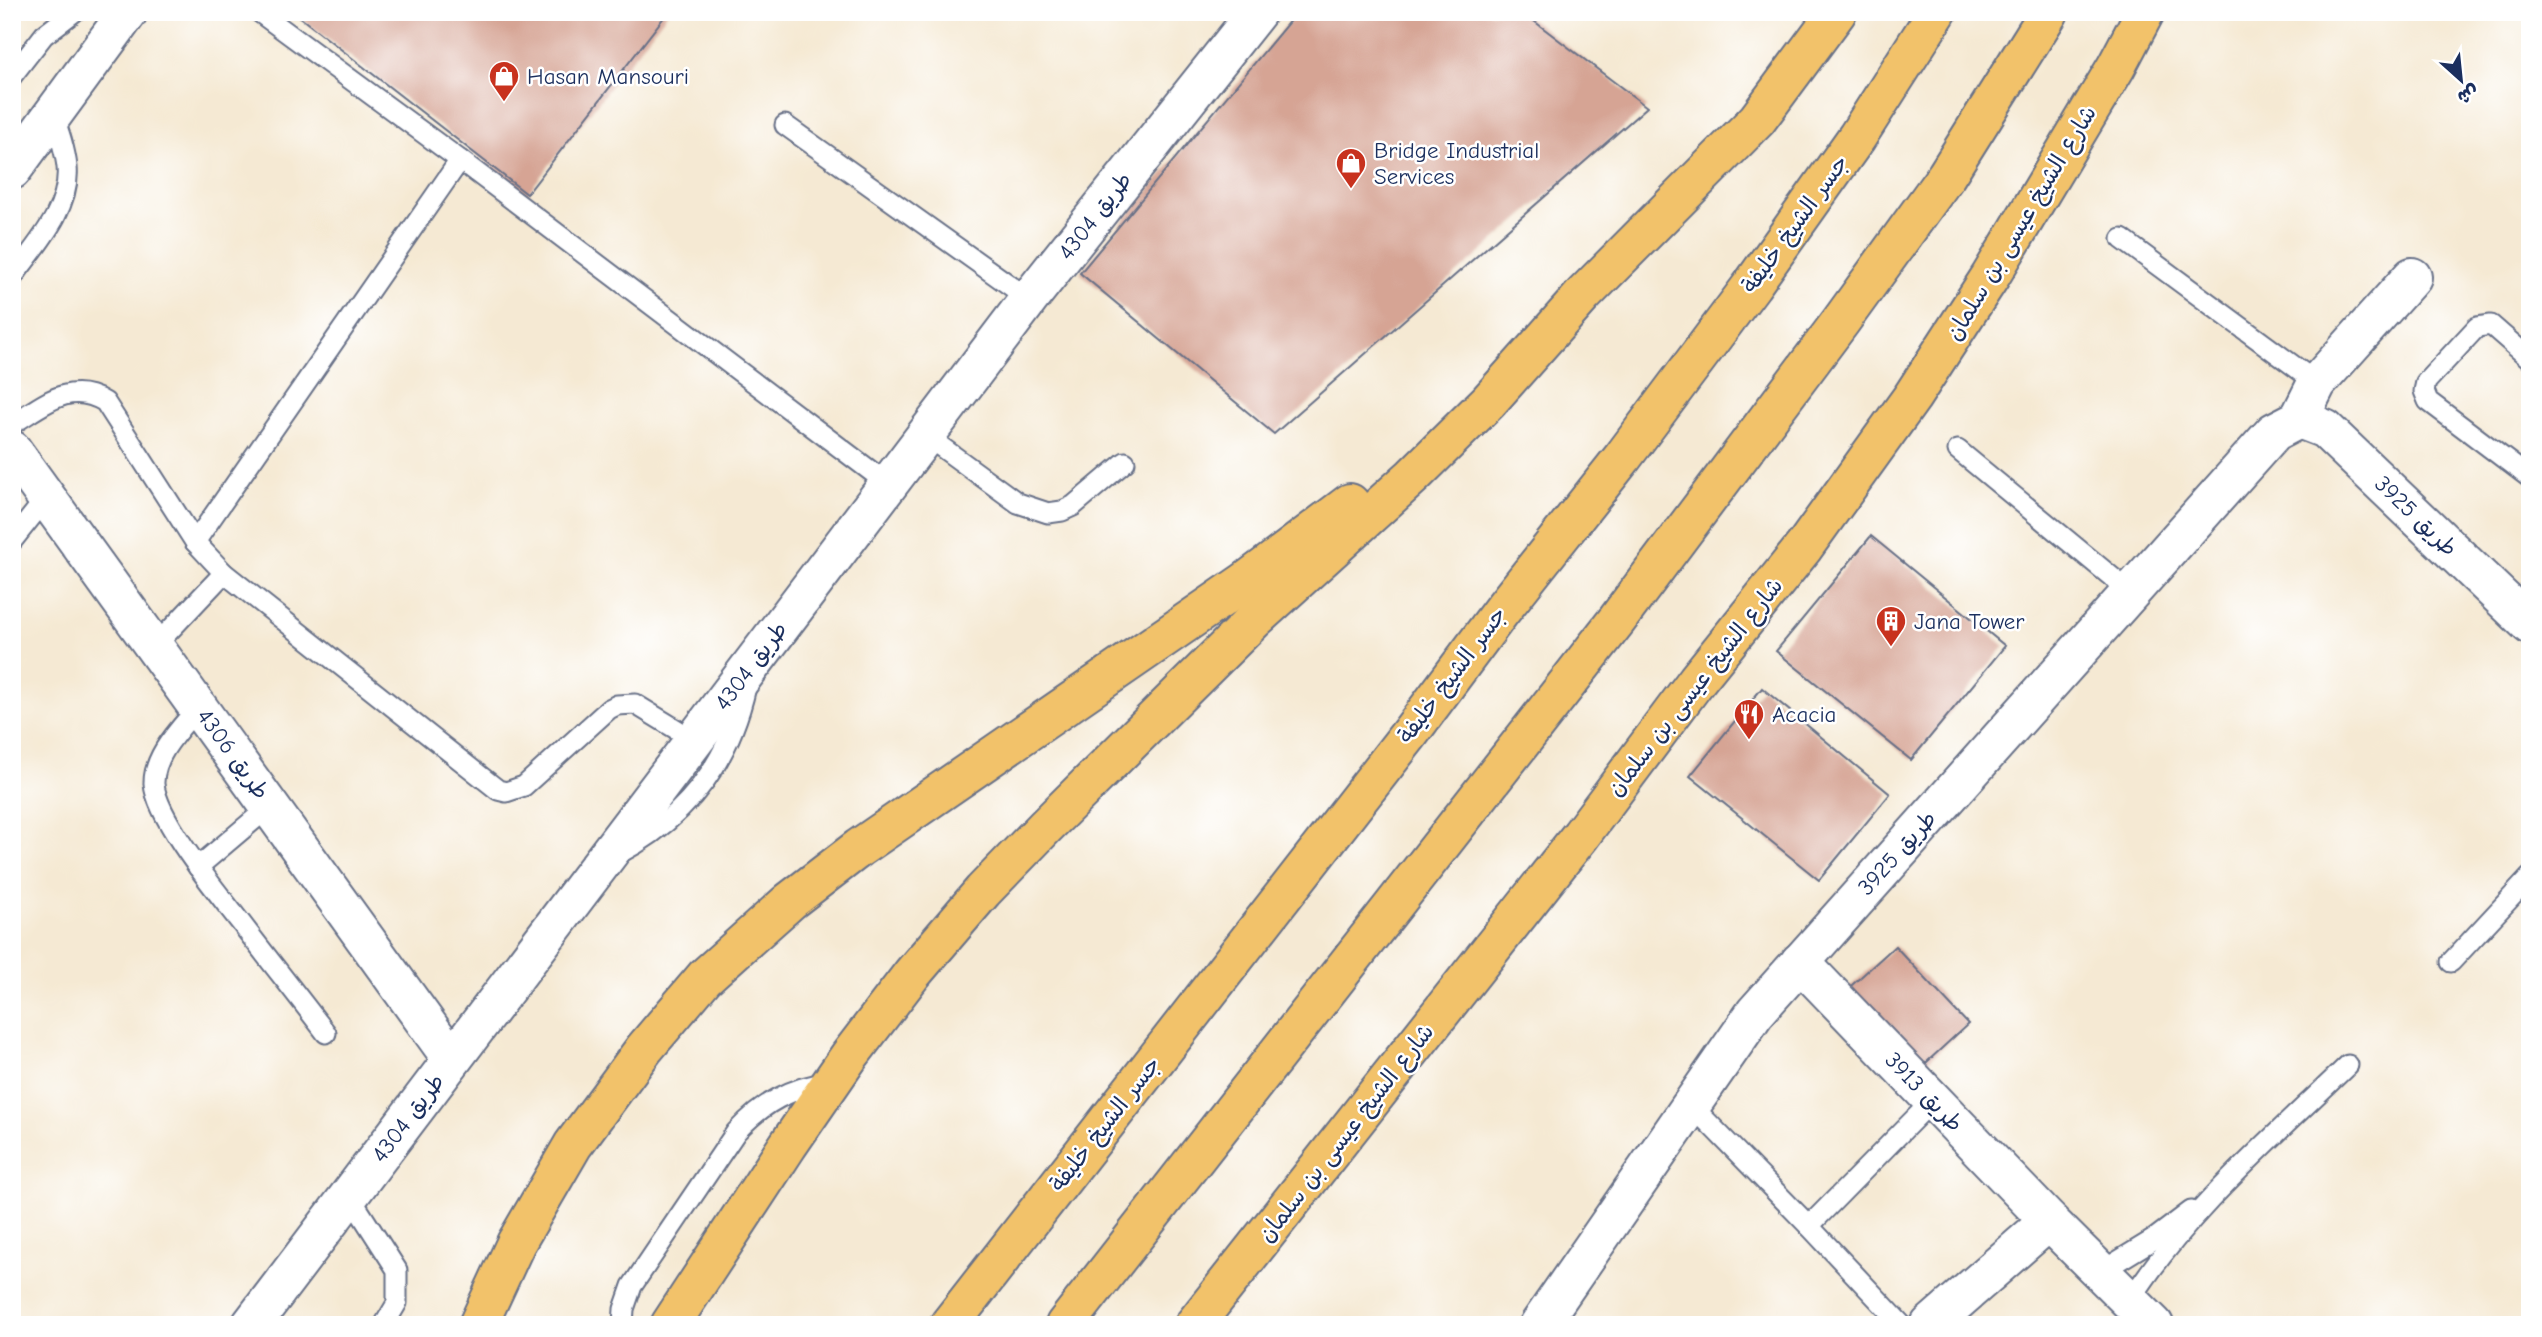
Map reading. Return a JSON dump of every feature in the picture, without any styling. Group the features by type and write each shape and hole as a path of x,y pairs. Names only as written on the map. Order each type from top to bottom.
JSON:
{"highway":[{"path":"670,1325 832,1082 912,974 992,882 1253,621 1413,476 1488,402 1584,294 1757,120 1837,12"},
{"name":"جسر الشيخ خليفة","path":"948,1325 1623,457 1760,274 1857,137 1937,12"},
{"path":"1065,1325 1617,620 1946,176 2049,12"},
{"name":"شارع الشيخ عيسى بن سلمان","path":"1194,1325 1581,835 1697,680 1804,547 1919,386 1990,277 2116,67 2144,12"},
{"path":"2116,67 2153,12"},
{"path":"478,1325 516,1243 573,1145 644,1049 705,978 790,901 859,848 1245,582 1354,500 1584,294"}],"street":[{"path":"12,170 128,12"},
{"name":"طريق 4304","path":"251,1325 1029,299 1257,12"},
{"path":"2299,419 2317,383 2412,277"},
{"name":"طريق 3925","path":"1539,1325 1755,1013 2274,432 2299,419 2325,429 2529,622"},
{"name":"طريق 4306","path":"12,450 452,1059"},
{"name":"طريق 3913","path":"1800,962 2049,1221 2142,1313"},
{"path":"1930,1325 2049,1221"}],"lane":[{"path":"12,76 44,35 74,12"},
{"path":"259,12 460,160 888,484"},
{"path":"12,278 56,216 65,194 68,170 64,146 53,115"},
{"path":"785,125 1029,299"},
{"path":"195,542 460,160"},
{"path":"2122,239 2317,383"},
{"path":"2530,359 2491,325 2483,325 2477,327 2426,382 2424,391 2428,401 2530,478"},
{"path":"12,424 65,394 80,391 91,393 105,402 195,542 224,573 498,790 506,792 524,786 609,709 617,705 635,704 694,740"},
{"path":"925,435 1018,503 1048,513 1073,506 1125,462"},
{"path":"1958,450 2130,592"},
{"path":"12,541 47,498"},
{"path":"154,647 224,573"},
{"path":"600,863 647,839 686,805 718,764 740,716 751,665"},
{"path":"198,707 158,763 154,785 158,802 198,867 326,1033"},
{"path":"198,867 270,806"},
{"path":"2451,961 2530,877"},
{"path":"2142,1313 2147,1274 2217,1192 2348,1065"},
{"path":"623,1325 624,1308 632,1286 736,1132 751,1116 788,1092 810,1084 832,1082"},
{"path":"1809,1226 1933,1100"},
{"path":"1691,1105 1902,1325"},
{"path":"2100,1272 2154,1239 2217,1192"},
{"path":"349,1195 397,1270 397,1303 384,1325"}],"building":[{"name":"Hasan Mansouri","path":"293,12 668,12 527,194"},
{"name":"Bridge Industrial Services","path":"1297,12 1522,12 1647,107 1274,434 1080,273"},
{"name":"Jana Tower","path":"1871,536 2005,646 1911,760 1776,651"},
{"path":"1762,688 1890,794 1819,880 1690,776"},
{"path":"1895,946 1968,1024 1915,1073 1842,994"}],"place":[{"name":"Hasan Mansouri","path":"504,103"},
{"name":"Bridge Industrial Services","path":"1351,190"},
{"name":"Jana Tower","path":"1891,648"},
{"name":"Acacia","path":"1749,741"}]}
